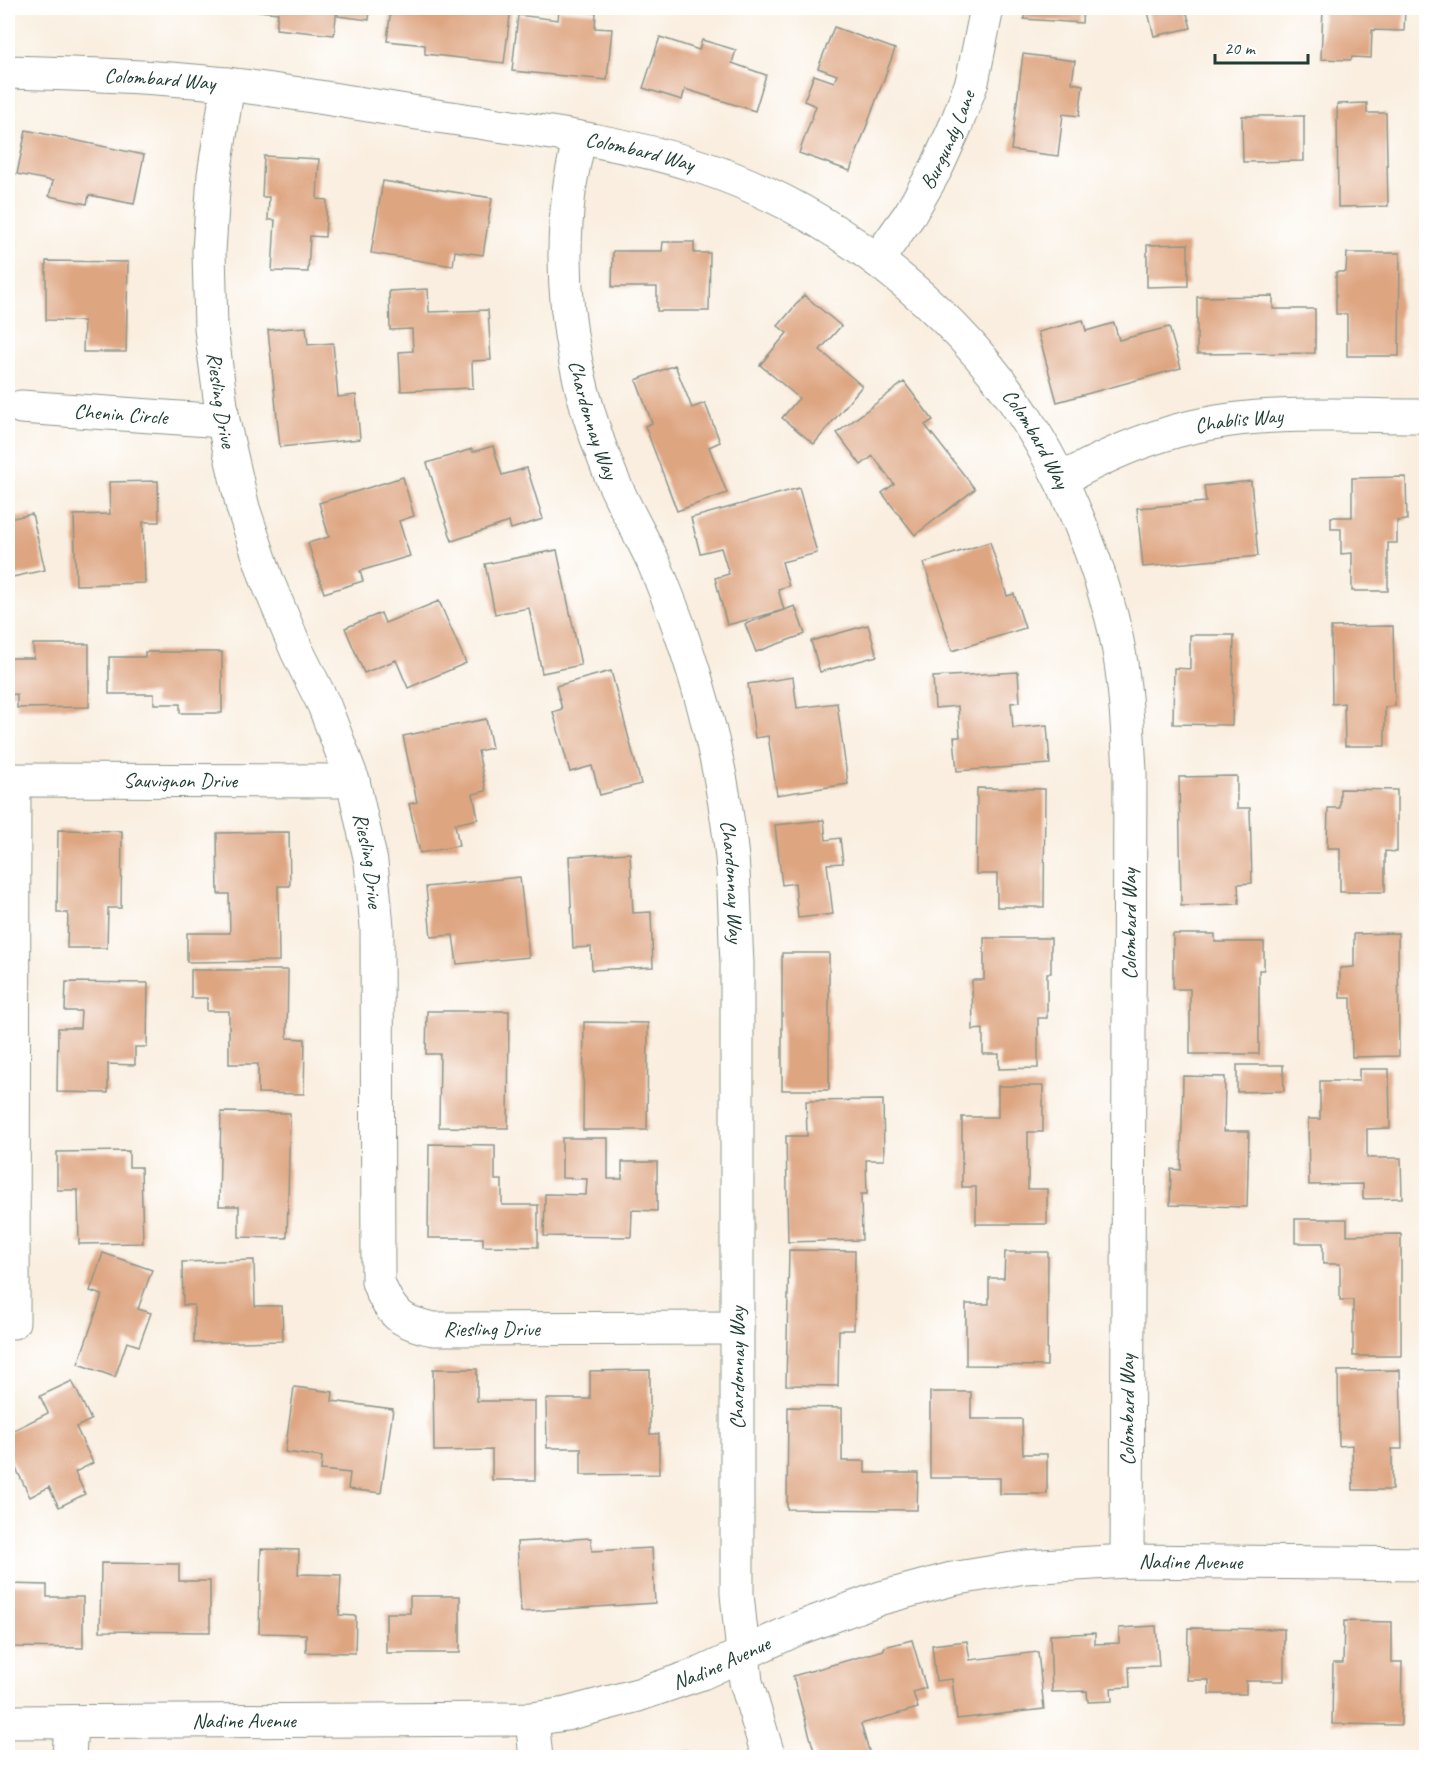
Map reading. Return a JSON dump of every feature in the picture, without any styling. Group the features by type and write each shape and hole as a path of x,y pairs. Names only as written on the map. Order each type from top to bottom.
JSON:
{"street":[{"name":"Burgundy Lane","path":"877,260 910,214 937,167 956,125 972,82 987,8"},
{"name":"Colombard Way","path":"8,72 140,76 228,84 579,138 643,150 706,168 768,194 816,219 877,260 932,306 984,363 1024,416 1061,480 1086,533 1112,618 1126,694 1130,771 1126,1561"},
{"name":"Riesling Drive","path":"228,84 214,175 209,251 211,328 223,421 243,508 267,580 297,651 324,705 352,781 370,862 377,927 378,1282 385,1301 398,1316 414,1325 435,1329 737,1328"},
{"name":"Chardonnay Way","path":"579,138 569,191 564,254 567,317 578,380 593,432 610,474 653,561 684,642 712,741 732,859 737,963 737,1594 746,1682 769,1758"},
{"name":"Chenin Circle","path":"21,407 223,421"},
{"name":"Chablis Way","path":"1061,480 1118,451 1168,433 1222,421 1277,416 1426,416"},
{"name":"Sauvignon Drive","path":"11,780 352,781"},
{"path":"11,780 13,1322"},
{"name":"Nadine Avenue","path":"8,1722 532,1719 566,1714 638,1695 702,1673 799,1628 881,1598 952,1579 1025,1567 1126,1561 1426,1564"},
{"path":"532,1719 536,1758"},
{"path":"69,1758 71,1722"}],"building":[{"path":"162,8 213,8 212,14"},
{"path":"250,8 337,8 334,35 276,29 278,13 250,10"},
{"path":"339,8 370,8 369,20 338,16"},
{"path":"391,8 511,8 504,63 425,54 425,45 387,41"},
{"path":"1025,8 1083,8 1082,23 1024,19"},
{"path":"1147,8 1192,8 1186,10 1191,28 1154,36"},
{"path":"1323,8 1405,8 1404,31 1372,30 1371,58 1321,59"},
{"path":"559,10 596,13 595,28 612,29 607,80 512,71 518,15 558,20"},
{"path":"834,27 895,49 850,171 799,153 816,106 804,101 814,75 834,82 837,75 818,68"},
{"path":"660,37 699,50 702,40 736,50 732,63 766,75 755,111 685,89 682,100 643,88"},
{"path":"1023,54 1075,61 1072,83 1083,85 1079,116 1063,114 1058,156 1011,150"},
{"path":"1367,103 1367,113 1386,113 1388,206 1338,207 1337,104"},
{"path":"1242,116 1304,116 1304,161 1243,162"},
{"path":"26,130 144,155 134,204 89,195 87,204 49,196 53,181 17,174"},
{"path":"264,156 319,159 317,199 327,200 325,237 310,236 308,272 272,271 275,220 268,220 269,197 262,197"},
{"path":"383,181 492,198 483,255 455,251 453,266 371,253"},
{"path":"663,242 694,242 694,253 710,253 709,311 657,311 657,287 612,287 613,251 662,251"},
{"path":"1188,244 1188,286 1147,287 1147,245"},
{"path":"1347,253 1400,253 1399,356 1347,356 1347,314 1336,314 1336,272 1346,272"},
{"path":"46,261 128,262 126,352 83,352 84,321 46,320"},
{"path":"428,289 429,312 488,310 491,360 472,361 473,388 401,391 399,352 413,351 412,329 390,330 389,291"},
{"path":"804,295 841,326 820,350 862,386 814,444 782,418 799,398 760,365 787,333 778,326"},
{"path":"1273,296 1273,309 1315,309 1315,353 1197,354 1197,297"},
{"path":"1083,320 1086,331 1114,323 1119,340 1169,327 1181,368 1057,402 1038,332"},
{"path":"306,327 308,345 333,343 338,397 356,395 360,439 280,447 268,330"},
{"path":"675,365 692,408 705,403 720,442 709,447 727,493 677,511 645,426 652,423 636,380"},
{"path":"904,382 933,420 925,425 975,489 915,535 882,493 894,484 873,456 861,465 837,433"},
{"path":"493,446 502,475 527,468 543,519 511,529 509,522 452,541 427,463 472,449 473,452"},
{"path":"403,477 414,516 399,521 410,556 360,571 363,581 324,593 308,543 329,537 319,503"},
{"path":"1406,477 1407,520 1397,521 1397,543 1388,543 1388,591 1352,591 1352,553 1341,554 1341,529 1331,529 1331,517 1352,517 1352,478"},
{"path":"158,481 159,522 143,522 145,583 76,585 74,515 110,514 109,482"},
{"path":"1251,481 1258,556 1143,567 1137,508 1206,502 1204,486"},
{"path":"799,488 817,553 782,562 789,586 778,589 784,610 727,625 715,578 729,574 721,548 700,553 691,518"},
{"path":"32,514 45,570 8,578 8,519"},
{"path":"990,542 1007,596 1014,594 1025,628 952,651 924,563"},
{"path":"557,550 581,665 542,673 529,608 495,614 485,564"},
{"path":"439,601 466,663 408,688 396,660 364,673 345,628 381,613 385,623"},
{"path":"795,606 805,634 756,652 745,624"},
{"path":"868,625 877,656 820,672 811,641"},
{"path":"1393,626 1395,706 1385,707 1385,746 1345,746 1344,703 1332,704 1331,627"},
{"path":"1190,635 1234,635 1232,725 1173,724 1174,668 1190,669"},
{"path":"33,644 89,644 89,707 17,708 17,694 8,695 8,658 34,658"},
{"path":"145,652 222,652 222,713 180,713 180,704 154,704 154,694 109,694 109,657 145,657"},
{"path":"611,671 641,784 600,795 592,766 570,772 553,712 562,709 556,686"},
{"path":"1018,672 1020,702 1011,703 1013,728 1047,725 1050,764 957,771 954,737 960,737 958,706 935,708 933,677"},
{"path":"793,677 797,708 837,703 848,784 777,795 768,736 755,738 748,684"},
{"path":"486,719 492,748 478,751 486,791 473,794 478,819 455,824 459,846 420,853 409,804 417,802 403,736"},
{"path":"1237,776 1237,808 1250,808 1252,883 1238,884 1239,904 1181,906 1179,777"},
{"path":"977,788 1045,789 1044,907 997,907 997,874 976,874"},
{"path":"1340,789 1397,790 1397,852 1385,851 1385,892 1340,892 1340,848 1327,848 1328,808 1340,808"},
{"path":"824,820 826,840 840,838 843,863 827,864 833,914 798,918 795,883 782,885 775,825"},
{"path":"58,830 122,831 121,908 108,908 107,948 67,948 68,913 57,913"},
{"path":"289,832 290,886 278,886 279,961 187,962 187,933 230,933 229,894 218,894 217,833"},
{"path":"630,853 633,913 651,912 653,967 592,970 591,947 573,948 569,856"},
{"path":"520,877 529,957 457,964 453,935 431,937 426,887"},
{"path":"1398,933 1399,1056 1352,1057 1351,998 1340,998 1340,968 1354,967 1354,934"},
{"path":"1173,934 1215,934 1215,942 1264,942 1264,970 1259,970 1259,1054 1190,1054 1190,989 1173,989"},
{"path":"984,938 1051,938 1051,973 1047,973 1047,1018 1038,1018 1038,1068 999,1069 999,1054 983,1054 983,1029 973,1030 972,980 984,980"},
{"path":"782,953 829,953 829,1090 782,1090"},
{"path":"191,970 288,970 287,1038 305,1039 304,1094 258,1093 258,1064 229,1064 229,1011 207,1011 207,998 191,998"},
{"path":"66,982 148,983 147,1047 135,1047 135,1065 108,1064 108,1093 57,1092 58,1028 80,1028 81,1011 65,1011"},
{"path":"427,1011 509,1011 508,1128 439,1127 440,1054 426,1054"},
{"path":"584,1022 648,1023 647,1130 583,1130"},
{"path":"1237,1065 1283,1065 1284,1091 1237,1092"},
{"path":"1359,1069 1389,1069 1390,1128 1367,1129 1367,1158 1401,1158 1402,1198 1363,1199 1363,1184 1309,1185 1308,1119 1320,1119 1320,1081 1359,1081"},
{"path":"1183,1076 1225,1077 1224,1131 1249,1131 1247,1207 1170,1205 1171,1169 1181,1170"},
{"path":"998,1086 1043,1086 1043,1132 1028,1132 1028,1189 1047,1189 1047,1224 976,1224 976,1187 962,1187 962,1117 998,1117"},
{"path":"883,1100 884,1160 866,1160 867,1194 861,1194 862,1240 788,1242 786,1136 807,1136 806,1101"},
{"path":"221,1112 290,1113 287,1238 239,1237 239,1206 219,1206"},
{"path":"562,1138 608,1138 608,1179 622,1179 622,1162 657,1162 657,1211 632,1210 631,1237 544,1236 545,1194 586,1195 587,1179 562,1178"},
{"path":"429,1144 495,1145 495,1180 502,1180 502,1205 538,1205 538,1247 483,1246 483,1238 428,1238"},
{"path":"129,1151 129,1167 141,1167 143,1243 79,1244 78,1190 57,1190 57,1152"},
{"path":"1295,1219 1347,1219 1347,1235 1401,1234 1401,1356 1353,1356 1353,1300 1340,1300 1340,1264 1323,1264 1323,1243 1295,1243"},
{"path":"789,1250 855,1251 854,1330 839,1330 838,1386 786,1385"},
{"path":"1005,1252 1048,1252 1047,1366 966,1365 966,1304 989,1304 989,1278 1004,1278"},
{"path":"103,1253 152,1270 138,1309 151,1313 139,1346 127,1342 115,1377 78,1364 102,1295 90,1291"},
{"path":"254,1260 255,1306 282,1306 283,1341 194,1343 194,1305 183,1305 182,1262"},
{"path":"433,1369 477,1369 477,1401 535,1401 535,1480 492,1480 492,1450 434,1451"},
{"path":"650,1370 650,1434 659,1434 659,1474 581,1475 581,1448 547,1448 546,1399 590,1399 590,1371"},
{"path":"1400,1370 1402,1449 1392,1449 1392,1490 1353,1490 1352,1445 1339,1446 1338,1371"},
{"path":"72,1381 91,1420 76,1427 93,1463 75,1472 85,1494 59,1507 49,1487 30,1497 8,1452 8,1433 48,1413 40,1396"},
{"path":"294,1387 333,1392 332,1401 393,1409 381,1493 348,1489 350,1473 321,1470 322,1457 285,1452"},
{"path":"930,1392 971,1392 971,1419 1022,1419 1023,1454 1047,1454 1047,1494 1000,1494 1000,1478 930,1478"},
{"path":"788,1407 842,1408 842,1461 865,1461 865,1473 918,1473 917,1510 787,1509"},
{"path":"591,1538 592,1551 652,1548 655,1603 521,1612 517,1542"},
{"path":"261,1549 299,1550 298,1574 341,1575 339,1615 356,1616 355,1653 306,1652 306,1634 259,1633"},
{"path":"101,1563 179,1564 179,1581 210,1581 210,1632 100,1631"},
{"path":"8,1584 47,1585 47,1597 83,1597 83,1648 9,1647"},
{"path":"410,1596 460,1596 460,1653 386,1653 386,1613 410,1613"},
{"path":"1344,1621 1392,1622 1392,1662 1402,1662 1401,1725 1332,1724 1333,1663 1343,1663"},
{"path":"1156,1626 1159,1666 1129,1667 1130,1687 1111,1688 1112,1701 1088,1702 1087,1691 1052,1692 1050,1635 1095,1633 1095,1644 1119,1643 1119,1628"},
{"path":"1188,1628 1284,1629 1284,1681 1246,1681 1246,1694 1209,1694 1209,1680 1187,1680"},
{"path":"912,1640 926,1688 913,1692 918,1708 861,1724 871,1758 816,1758 793,1676"},
{"path":"967,1641 970,1660 1038,1652 1044,1709 957,1719 952,1679 936,1681 932,1645"},
{"path":"692,1750 694,1758 666,1758 666,1757"}]}
